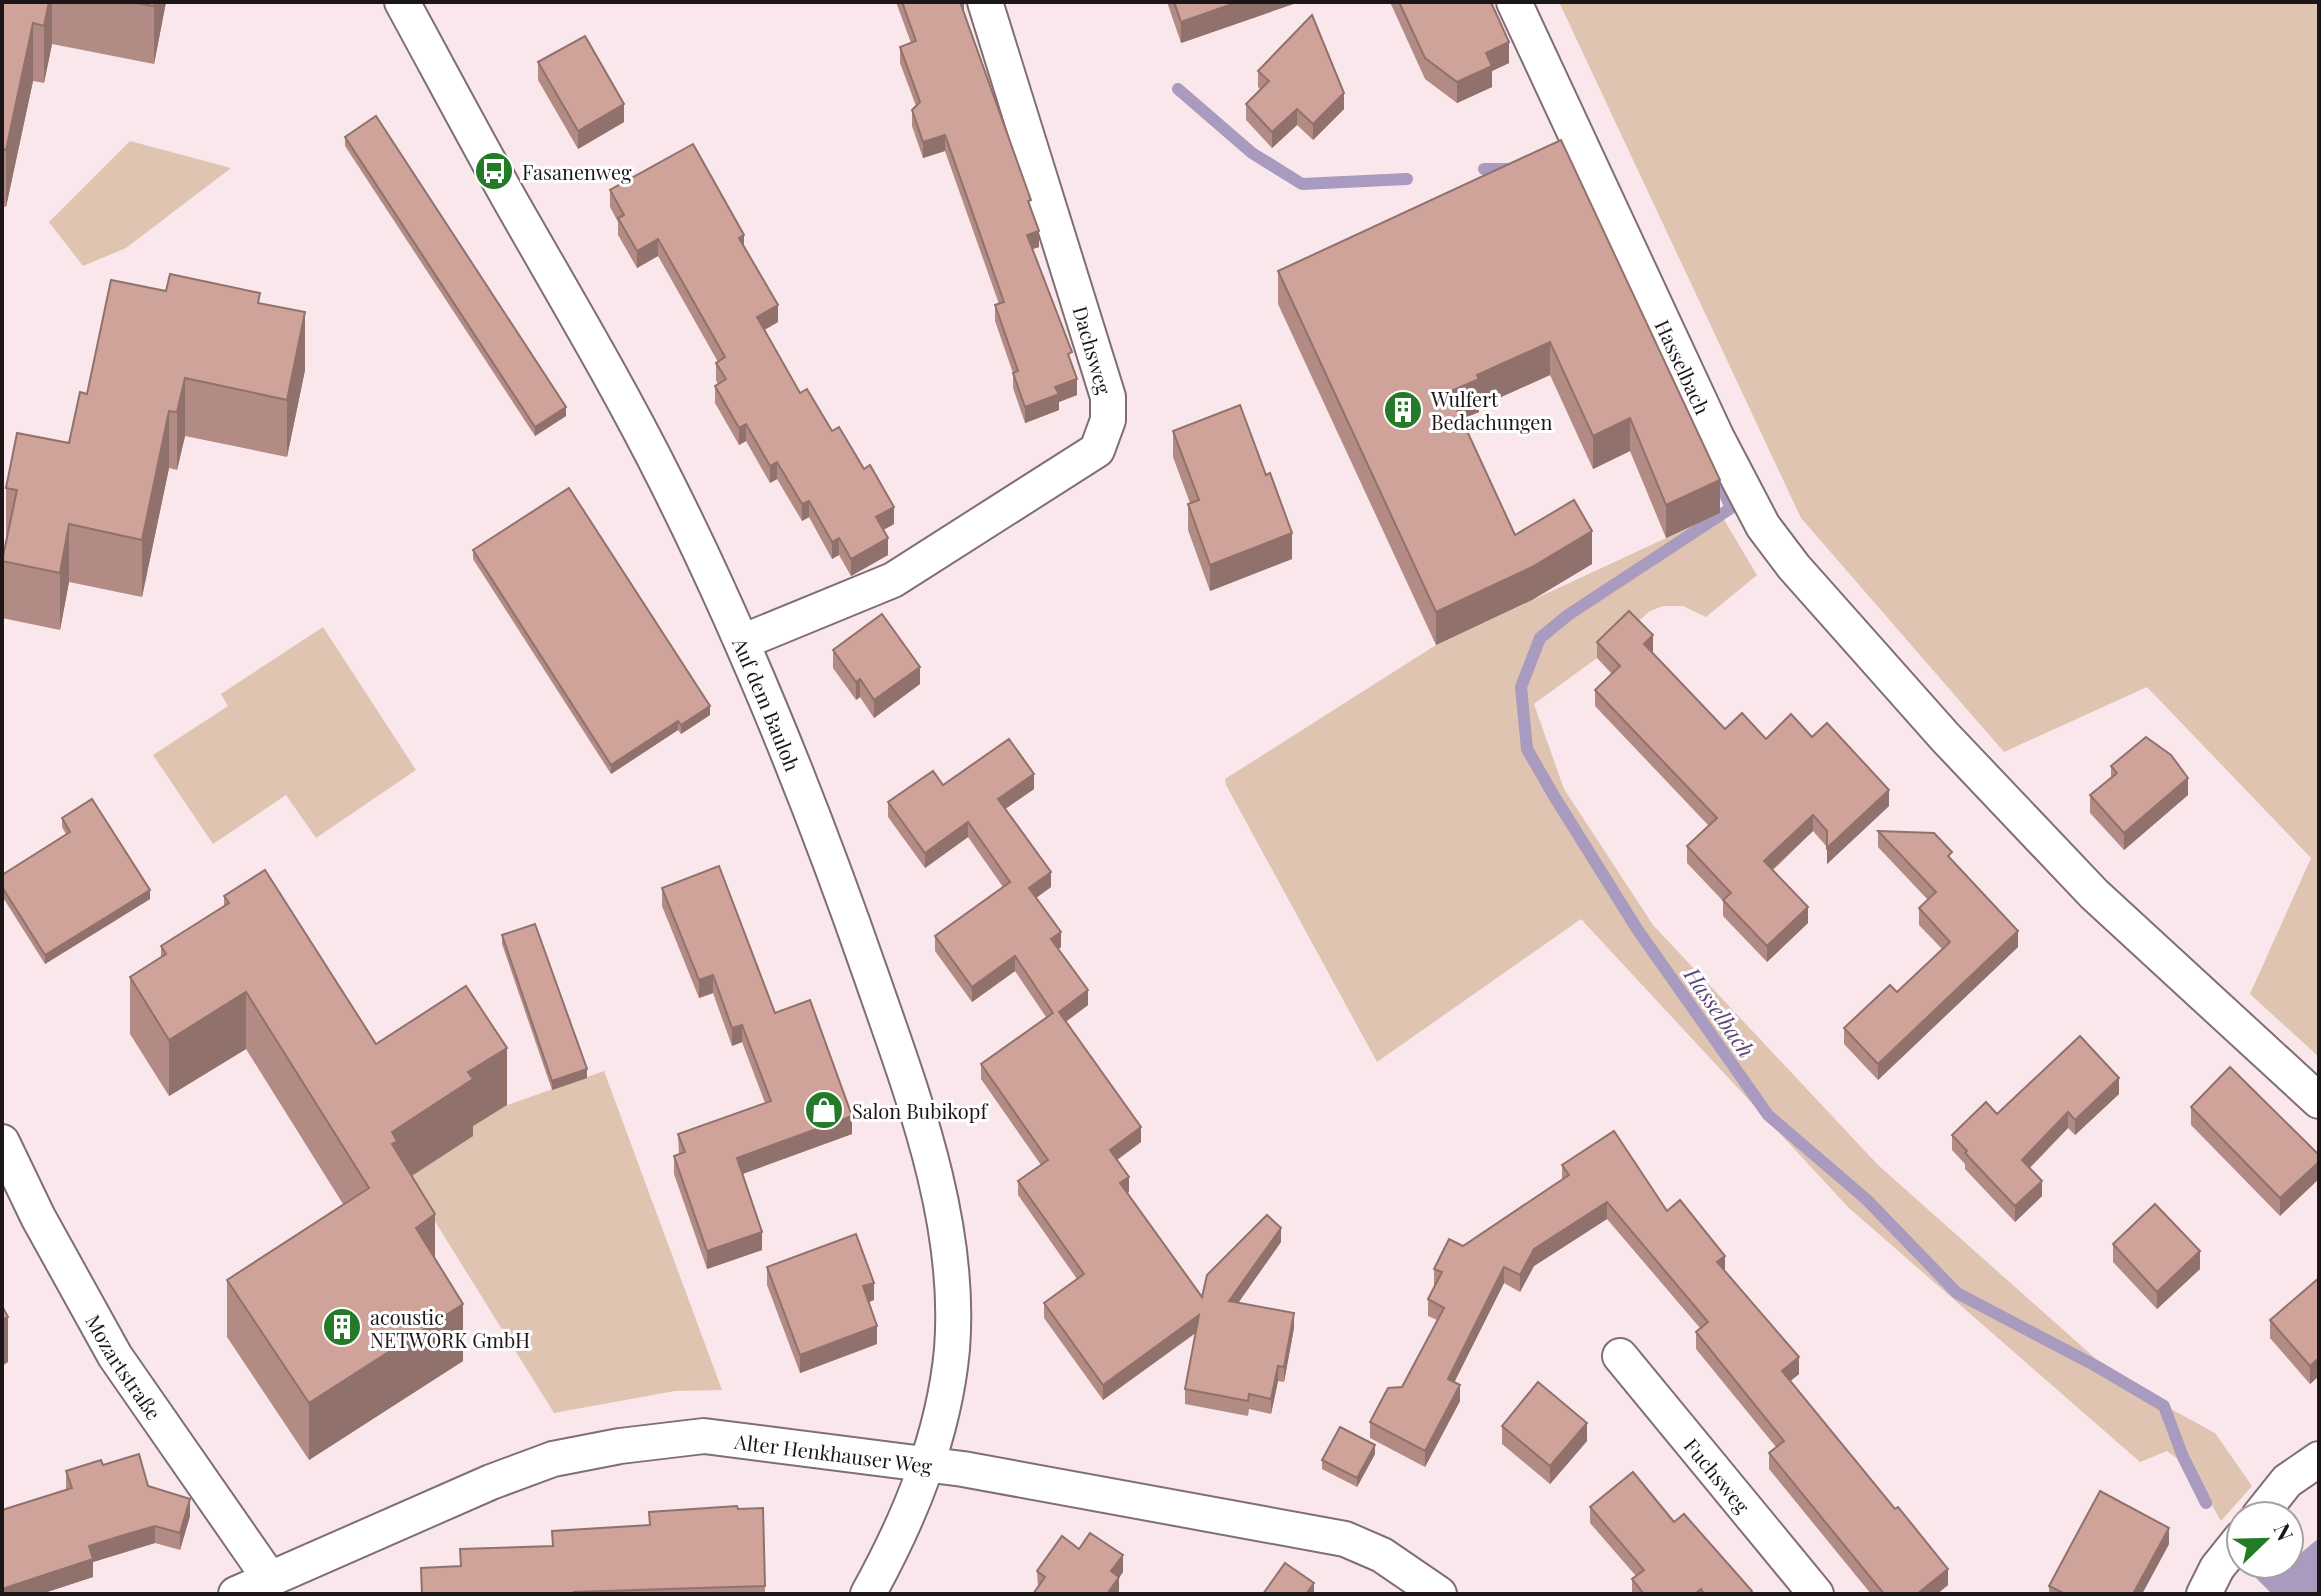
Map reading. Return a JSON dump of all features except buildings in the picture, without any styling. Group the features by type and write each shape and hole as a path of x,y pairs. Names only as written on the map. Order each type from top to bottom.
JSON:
{"street":[{"name":"Auf dem Bauloh","path":"402,2 631,412 742,642 854,926 911,1091 940,1200 951,1270 952,1346 945,1403 929,1464 868,1594"},
{"name":"Dachsweg","path":"742,642 893,580 1097,450 1108,420 1108,397 985,2"},
{"name":"Hasselbach","path":"1514,2 1716,436 1763,526 1794,567 1935,725 2094,894 2319,1101"},
{"name":"Mozartstraße","path":"2,1142 38,1217 115,1356 270,1579"},
{"name":"Fuchsweg","path":"1620,1356 1816,1594"},
{"name":"Alter Henkhauser Weg","path":"236,1594 491,1482 553,1459 620,1446 704,1436 929,1464 1345,1539 1382,1555 1439,1594"},
{"path":"2272,1500 2287,1481 2319,1459"},
{"path":"2204,1594 2225,1558"}],"shaded area":[{"path":"1559,2 2319,2 2319,1057 2250,994 2311,858 2147,687 2004,752 1801,518"},
{"path":"130,141 231,168 126,248 83,266 49,222"},
{"path":"1720,513 1757,575 1706,617 1683,606 1663,606 1650,611 1597,658 1534,704 1564,789 1653,925 1878,1165 2123,1383 2215,1433 2252,1486 2240,1500 2225,1500 2225,1516 2221,1521 2191,1469 2167,1451 2140,1462 1849,1208 1581,919 1377,1062 1225,779 1436,645"},
{"path":"323,627 416,770 316,838 286,795 213,844 153,755 228,706 221,694"},
{"path":"604,1071 722,1390 675,1391 554,1413 408,1178 472,1136 468,1129 507,1105"},
{"path":"2319,1538 2319,1594 2272,1594 2258,1580 2305,1580 2305,1550"}],"waterway":[{"name":"Hasselbach","path":"1178,89 1252,153 1302,184 1407,179"},
{"name":"Hasselbach","path":"1484,169 1510,169"},
{"name":"Hasselbach","path":"1714,471 1731,508 1568,615 1540,638 1521,687 1527,749 1637,929 1768,1115 1867,1200 1957,1293 2096,1366 2164,1406 2183,1457 2206,1503"}],"place":[{"name":"Fasanenweg","path":"494,171"},
{"name":"Wulfert Bedachungen","path":"1403,410"},
{"name":"Salon Bubikopf","path":"824,1110"},
{"name":"acoustic NETWORK GmbH","path":"342,1327"}]}
